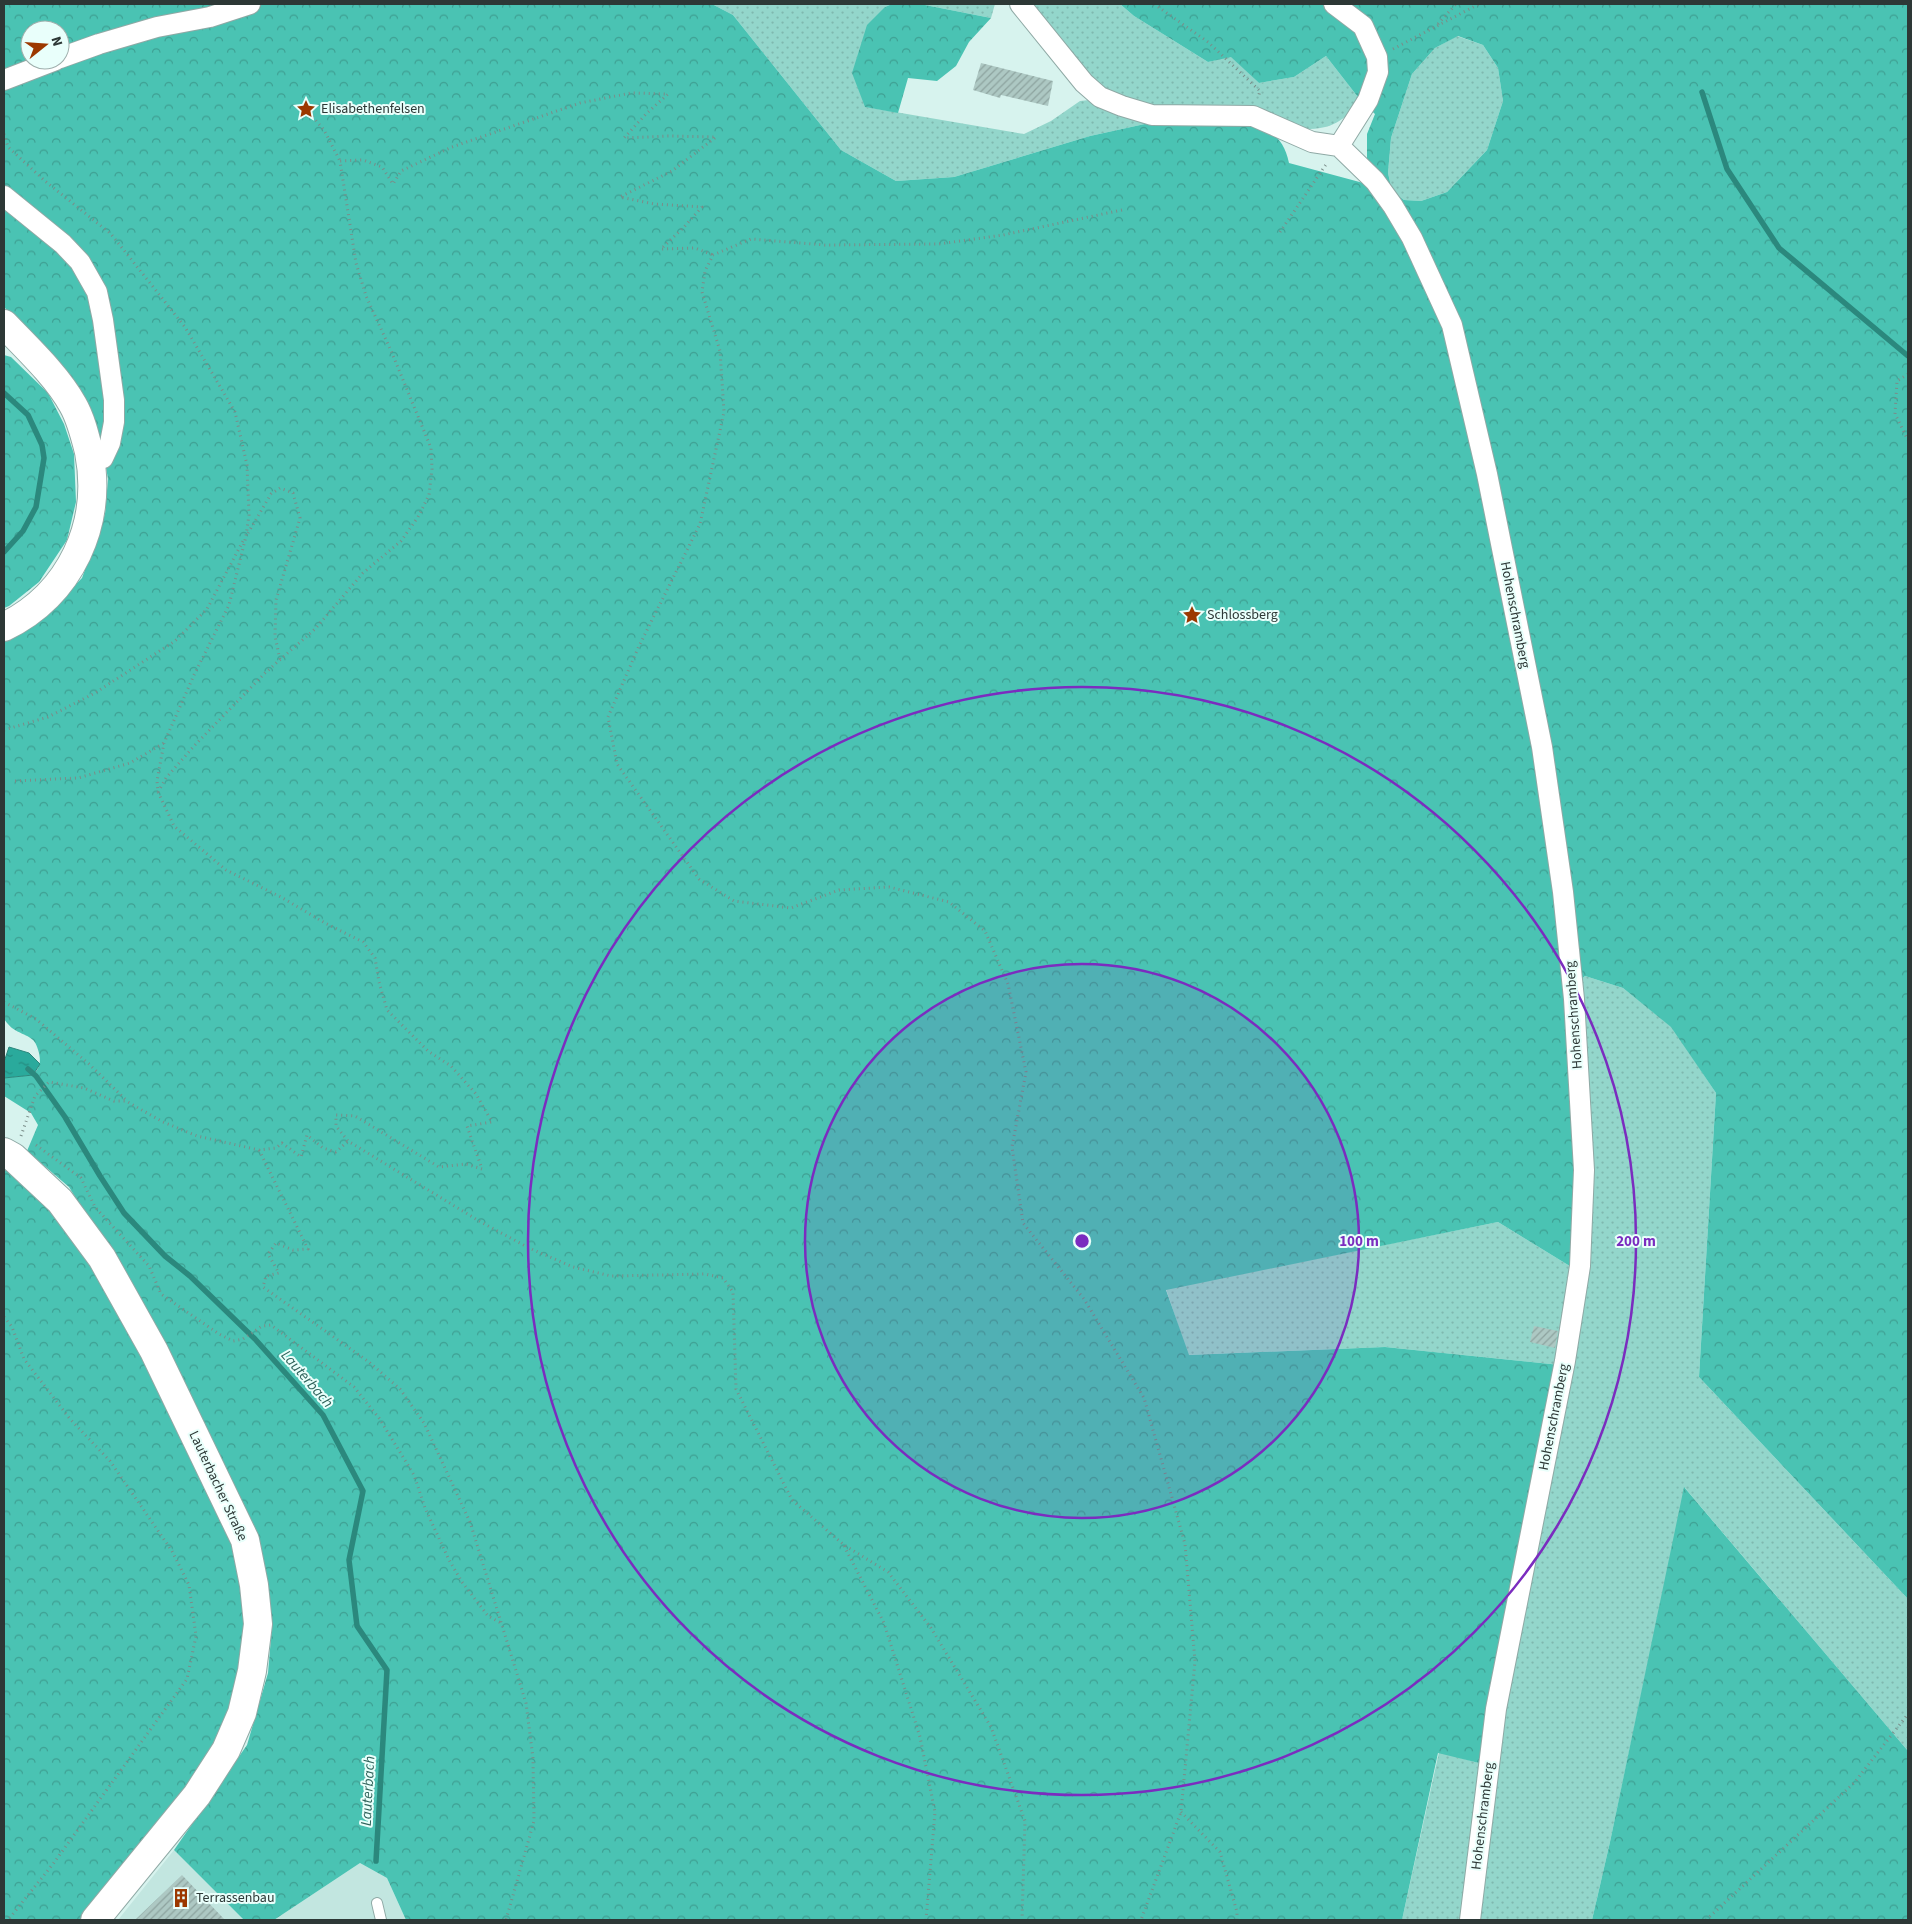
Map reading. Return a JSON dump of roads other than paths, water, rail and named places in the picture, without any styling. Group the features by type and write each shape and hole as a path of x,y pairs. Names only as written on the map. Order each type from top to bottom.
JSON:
{"main road":[{"path":"4,626 27,612 46,597 60,582 74,560 86,534 93,484 85,434 74,405 61,387 13,339"},
{"name":"Lauterbacher Straße","path":"4,1152 25,1168 60,1202 106,1267 154,1351 245,1540 254,1585 258,1624 252,1671 242,1713 226,1750 197,1795 95,1920"}],"street":[{"path":"70,54 158,27 210,17 250,4"},
{"path":"1020,4 1084,83 1100,97 1152,115 1253,116 1312,142 1338,146 1368,100 1374,88 1378,72 1377,57 1363,26 1334,4"},
{"path":"4,80 30,70"},
{"name":"Hohenschramberg","path":"1338,146 1375,181 1393,206 1412,238 1452,326 1487,474 1542,747 1563,892 1574,1000 1584,1170 1580,1266 1565,1361 1496,1708 1470,1920"},
{"path":"4,196 63,244 80,262 97,292 103,320 114,422 110,443 102,458 90,461"}],"lane":[{"path":"377,1903 381,1920"}],"water":[{"path":"9,1047 29,1053 40,1064 33,1075 4,1078 4,1062"}],"waterway":[{"path":"1702,92 1727,169 1779,248 1908,356"},
{"name":"Lauterbach","path":"4,393 28,415 42,445 44,458 36,507 23,531 4,552"},
{"name":"Lauterbach","path":"28,1069 36,1076 65,1117 124,1213 165,1256 190,1276 255,1339 323,1415 363,1491 349,1560 357,1626 387,1670 376,1861"}],"place":[{"name":"Elisabethenfelsen","path":"306,109"},
{"name":"Schlossberg","path":"1192,615"},
{"name":"Terrassenbau","path":"181,1898"}]}
